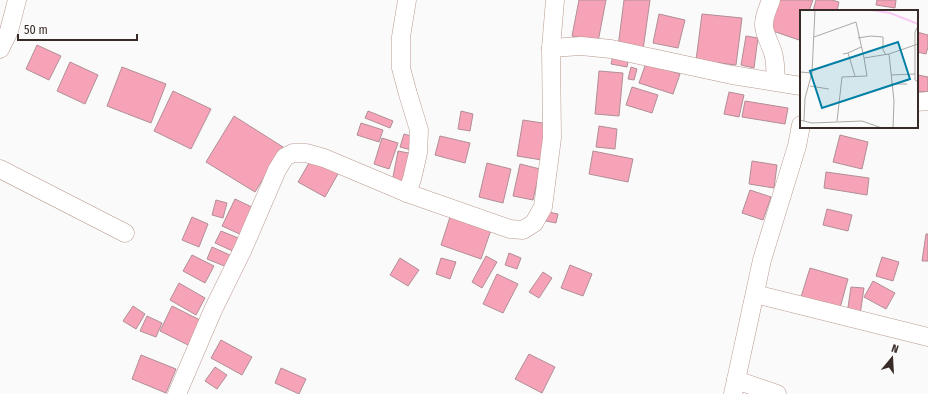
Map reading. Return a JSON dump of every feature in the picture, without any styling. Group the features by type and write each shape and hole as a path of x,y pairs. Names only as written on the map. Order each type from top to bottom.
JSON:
{"street":[{"path":"0,49 4,29 17,0"},
{"path":"407,0 401,37 401,68 420,130 418,153 407,193"},
{"path":"177,394 213,310 243,249 277,170 285,157 293,153 306,152 324,158 407,193 510,229 523,230 534,223 543,207 552,138 551,48 555,0"},
{"path":"770,0 763,25 774,56 776,81"},
{"path":"551,48 581,46 611,49 732,75 800,86"},
{"path":"777,394 734,387 762,260 797,146 800,128"},
{"path":"0,169 125,233"},
{"path":"755,294 928,337"}],"building":[{"path":"579,0 606,0 598,42 572,36"},
{"path":"624,0 650,0 643,50 618,47"},
{"path":"777,0 813,0 809,10 800,10 799,40 767,29"},
{"path":"816,0 832,0 839,2 837,10 813,10"},
{"path":"877,0 896,0 895,8 876,5"},
{"path":"659,14 685,20 678,48 653,43"},
{"path":"702,14 742,18 736,65 696,60"},
{"path":"918,32 928,35 928,47 926,54 918,52"},
{"path":"746,36 758,38 754,68 741,65"},
{"path":"37,45 61,56 49,80 26,69"},
{"path":"614,52 629,56 627,67 611,64"},
{"path":"70,62 98,75 85,104 57,91"},
{"path":"646,63 680,74 673,94 639,83"},
{"path":"122,67 166,84 151,123 107,106"},
{"path":"631,67 637,69 634,80 628,79"},
{"path":"599,71 623,73 619,116 595,114"},
{"path":"918,75 928,77 928,92 918,91"},
{"path":"632,87 658,95 652,113 626,105"},
{"path":"173,91 211,109 191,149 154,131"},
{"path":"729,92 744,95 739,117 724,114"},
{"path":"745,101 788,108 785,124 742,117"},
{"path":"368,111 393,121 390,128 365,118"},
{"path":"461,111 473,114 470,131 458,129"},
{"path":"234,116 283,147 255,192 206,162"},
{"path":"523,120 549,124 542,160 517,156"},
{"path":"361,123 383,130 379,142 357,135"},
{"path":"599,126 617,129 615,149 596,147"},
{"path":"404,134 418,138 415,151 400,147"},
{"path":"840,135 868,142 862,169 833,162"},
{"path":"440,136 470,143 465,163 435,155"},
{"path":"382,138 398,143 389,169 374,164"},
{"path":"398,151 414,154 407,185 392,182"},
{"path":"593,151 633,159 628,182 589,174"},
{"path":"313,156 339,172 325,197 298,182"},
{"path":"752,161 777,165 774,188 749,184"},
{"path":"487,163 511,169 503,203 479,197"},
{"path":"520,164 540,169 533,200 513,196"},
{"path":"826,172 869,178 867,195 824,188"},
{"path":"750,190 771,197 763,220 742,213"},
{"path":"235,199 256,209 244,236 222,226"},
{"path":"216,200 227,203 223,218 212,215"},
{"path":"827,209 852,215 848,231 823,225"},
{"path":"548,212 558,214 556,223 546,221"},
{"path":"192,217 208,224 199,247 182,240"},
{"path":"450,217 491,230 481,259 441,245"},
{"path":"221,231 243,240 237,253 215,243"},
{"path":"926,234 928,234 928,261 922,261"},
{"path":"212,247 232,256 227,267 207,259"},
{"path":"509,253 521,258 517,269 505,265"},
{"path":"192,255 214,266 205,283 183,271"},
{"path":"486,256 497,262 482,288 472,282"},
{"path":"882,257 899,262 893,281 876,276"},
{"path":"400,258 419,270 408,286 390,275"},
{"path":"441,258 456,262 450,279 436,274"},
{"path":"570,265 592,274 583,296 561,288"},
{"path":"810,268 848,279 840,308 801,297"},
{"path":"543,272 552,278 539,298 529,292"},
{"path":"497,274 518,284 503,313 483,304"},
{"path":"873,281 895,293 886,309 864,297"},
{"path":"179,283 205,298 196,315 170,300"},
{"path":"851,287 864,288 860,315 847,314"},
{"path":"133,306 145,314 136,329 123,321"},
{"path":"172,306 204,322 192,347 160,331"},
{"path":"147,316 162,323 156,337 140,331"},
{"path":"221,340 252,357 242,375 211,358"},
{"path":"529,354 555,367 542,393 515,379"},
{"path":"141,355 176,369 166,393 132,379"},
{"path":"215,367 227,375 217,389 205,381"},
{"path":"281,368 306,379 299,394 275,383"}]}
